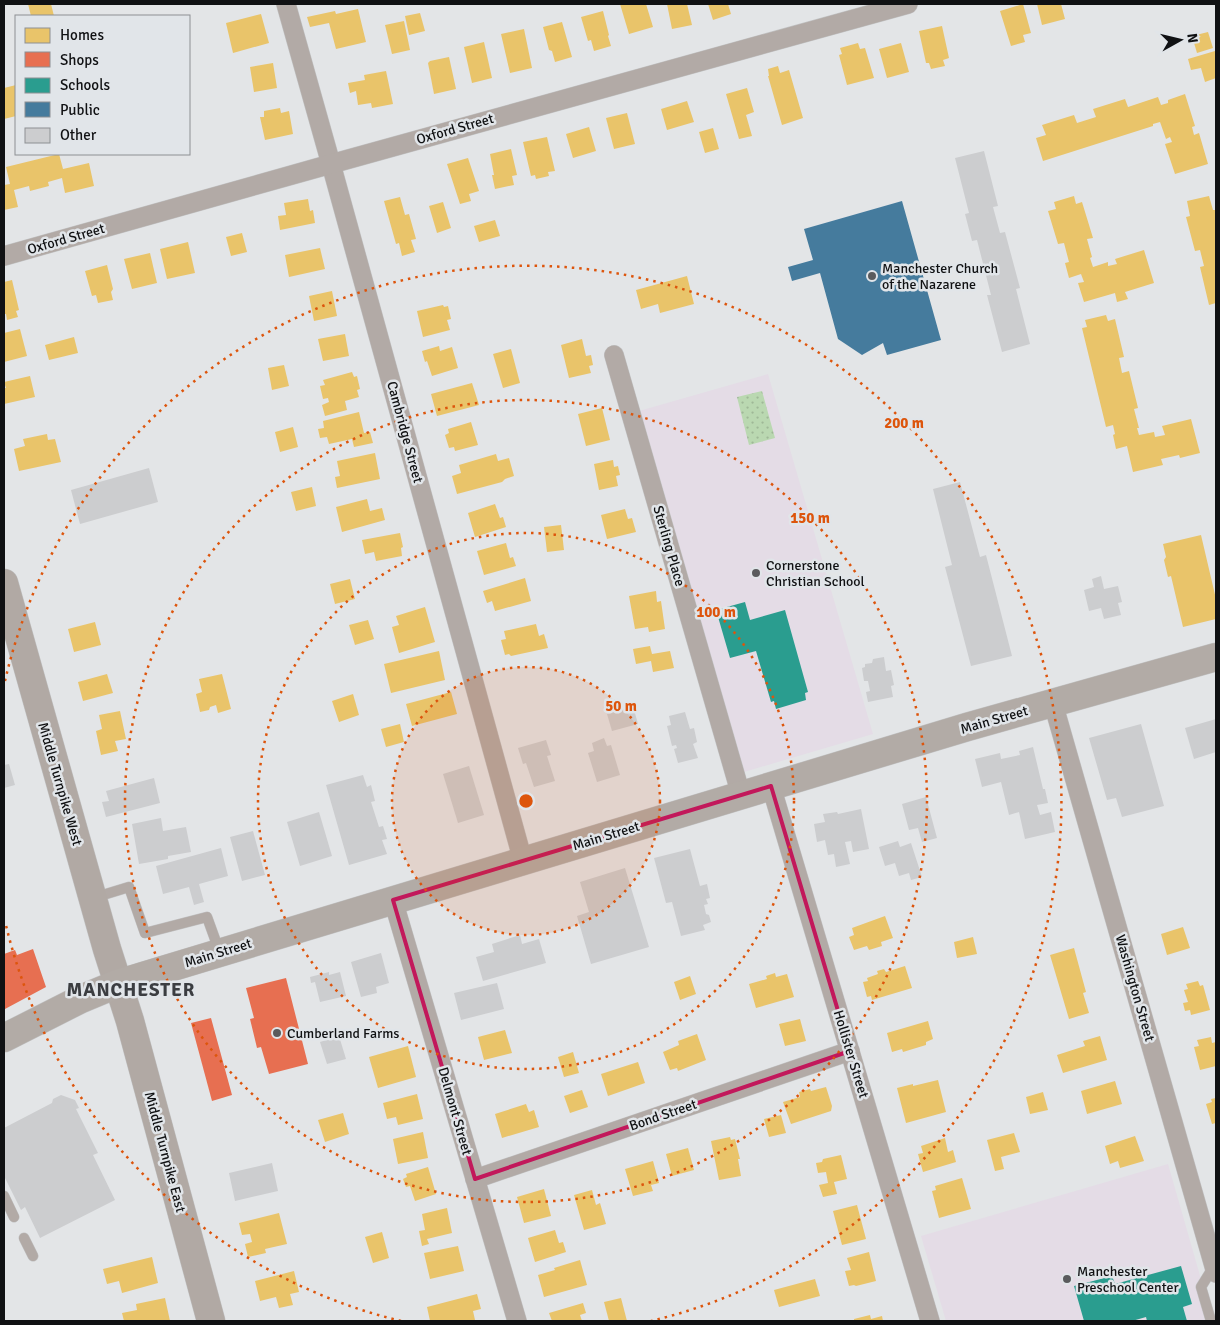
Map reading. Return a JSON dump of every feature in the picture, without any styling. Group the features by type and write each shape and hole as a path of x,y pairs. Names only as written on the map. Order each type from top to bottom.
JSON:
{"main road":[{"name":"Middle Turnpike West","path":"4,583 106,949 118,984"},
{"name":"Main Street","path":"4,1038 54,1012 118,984 967,727 1216,657"},
{"name":"Middle Turnpike East","path":"118,984 130,1021 211,1321"}],"street":[{"name":"Cambridge Street","path":"286,4 523,861"},
{"name":"Oxford Street","path":"4,256 908,4"},
{"name":"Sterling Place","path":"614,355 742,795"},
{"name":"Washington Street","path":"1053,703 1215,1270"},
{"name":"Hollister Street","path":"771,786 930,1321"},
{"name":"Delmont Street","path":"393,900 517,1321"},
{"name":"Bond Street","path":"475,1179 850,1051"}],"lane":[{"path":"92,898 128,887 145,933 207,917 220,952"},
{"path":"4,1196 14,1217"},
{"path":"24,1238 33,1256"},
{"path":"1210,1321 1201,1287 1215,1270"}],"highlighted area":[{"path":"771,786 850,1051 475,1179 393,900"}],"shaded area":[{"name":"Cornerstone Christian School","path":"768,374 873,734 744,772 639,411"},
{"name":"Manchester Preschool Center","path":"1168,1164 1213,1321 946,1321 921,1236"}],"green space":[{"path":"762,391 775,438 749,445 737,397"}],"building: Homes":[{"path":"28,4 51,4 54,15 31,15"},
{"path":"620,4 646,4 653,27 629,34"},
{"path":"667,4 687,4 692,25 672,29"},
{"path":"708,4 728,4 731,14 713,20"},
{"path":"1023,4 1031,33 1023,35 1025,42 1011,46 1000,11"},
{"path":"1037,4 1061,4 1065,19 1042,25"},
{"path":"358,9 366,42 336,49 329,23 310,27 307,17 335,11 336,14"},
{"path":"603,11 611,46 594,51 591,40 588,41 581,17"},
{"path":"420,13 425,31 409,35 405,16"},
{"path":"261,14 269,43 233,53 226,23"},
{"path":"404,21 410,50 392,54 385,25"},
{"path":"562,22 572,57 555,62 552,51 549,50 543,27"},
{"path":"942,26 949,58 943,60 945,66 931,69 929,63 926,63 919,31"},
{"path":"524,29 532,68 510,73 501,34"},
{"path":"1208,32 1213,48 1197,53 1192,36"},
{"path":"484,42 492,78 472,83 464,47"},
{"path":"858,43 860,49 865,48 874,78 847,85 839,55 842,54 840,48"},
{"path":"901,43 909,72 887,78 879,49"},
{"path":"1215,51 1216,78 1205,82 1201,68 1191,70 1188,59"},
{"path":"449,57 456,89 434,94 428,63"},
{"path":"273,63 277,88 254,92 250,67"},
{"path":"778,66 780,73 789,70 803,118 782,125 768,76 768,69"},
{"path":"386,71 393,104 372,108 371,103 358,105 356,91 350,93 348,83 365,80 364,75"},
{"path":"15,85 15,116 4,119 4,88"},
{"path":"747,88 754,112 746,115 752,136 739,139 726,94"},
{"path":"1185,94 1195,126 1192,127 1194,135 1199,133 1208,164 1175,174 1165,144 1172,142 1170,137 1166,139 1160,122 1153,124 1153,126 1043,161 1036,138 1046,135 1042,125 1074,115 1077,123 1096,117 1093,109 1125,99 1128,107 1158,97 1161,105 1168,103 1168,100"},
{"path":"687,101 694,122 667,130 661,109"},
{"path":"280,108 281,113 289,111 293,134 265,140 260,117 264,117 264,111"},
{"path":"627,113 635,144 614,149 606,118"},
{"path":"589,127 596,151 573,158 566,134"},
{"path":"713,128 719,149 705,153 699,132"},
{"path":"547,137 555,171 548,172 549,176 536,179 535,175 531,176 523,142"},
{"path":"511,149 517,175 512,176 514,185 495,189 490,154"},
{"path":"59,155 63,169 89,163 94,186 65,193 62,178 48,182 49,186 30,191 29,186 14,190 18,207 4,210 4,185 10,184 6,167"},
{"path":"468,158 479,191 469,194 471,201 460,204 447,164"},
{"path":"1074,196 1076,204 1082,202 1093,238 1087,239 1093,267 1108,262 1108,266 1117,264 1115,259 1144,250 1154,283 1125,292 1128,299 1117,302 1115,293 1084,302 1078,283 1084,282 1081,274 1069,278 1065,263 1069,262 1064,243 1058,244 1048,211 1056,209 1054,202"},
{"path":"1209,196 1213,210 1216,210 1216,303 1209,305 1200,267 1204,266 1200,250 1195,251 1186,217 1190,216 1187,201"},
{"path":"400,197 405,215 409,214 416,239 411,240 415,252 402,256 399,243 396,244 384,201"},
{"path":"308,199 310,211 313,210 315,223 280,230 278,216 286,215 284,203"},
{"path":"443,202 451,228 437,233 429,206"},
{"path":"495,220 500,236 479,242 474,226"},
{"path":"242,233 247,252 231,256 226,237"},
{"path":"188,242 195,273 167,279 160,249"},
{"path":"320,248 325,269 289,277 285,255"},
{"path":"150,253 157,283 132,289 124,259"},
{"path":"107,265 113,289 111,292 113,300 98,303 96,295 92,296 85,271"},
{"path":"687,276 694,304 660,313 658,304 641,309 636,290"},
{"path":"12,280 19,310 16,311 18,317 7,320 6,314 4,314 4,282"},
{"path":"332,291 337,316 314,321 309,296"},
{"path":"443,305 444,307 448,306 451,319 447,320 450,330 423,337 417,311"},
{"path":"1106,315 1108,321 1115,319 1124,357 1119,358 1122,373 1129,371 1138,408 1134,409 1139,435 1154,432 1155,437 1165,435 1162,426 1191,419 1200,453 1180,458 1179,455 1161,459 1163,465 1133,472 1127,446 1116,449 1113,425 1106,427 1082,328 1087,327 1085,320"},
{"path":"20,329 27,356 4,362 4,333"},
{"path":"345,334 349,356 323,361 318,339"},
{"path":"74,337 78,353 49,360 45,345"},
{"path":"582,339 586,356 591,355 593,365 589,366 591,373 569,378 561,345"},
{"path":"439,346 440,351 452,347 458,368 432,376 422,351"},
{"path":"511,349 520,383 503,388 493,354"},
{"path":"284,365 289,386 272,390 268,368"},
{"path":"352,372 354,377 357,376 360,389 357,390 359,397 345,401 347,410 325,416 322,405 329,402 328,398 323,399 320,386 325,385 323,380"},
{"path":"30,376 35,397 4,404 4,388 6,388 4,382"},
{"path":"472,383 479,405 437,416 431,394"},
{"path":"602,408 610,440 586,446 578,414"},
{"path":"359,412 364,433 370,432 373,443 354,447 352,439 329,444 327,437 320,438 318,429 324,428 323,421"},
{"path":"471,422 478,445 455,451 454,447 449,448 445,435 449,433 448,429"},
{"path":"293,427 298,447 280,452 275,432"},
{"path":"47,434 48,440 55,439 61,462 19,471 14,449 25,446 23,439"},
{"path":"375,453 380,479 337,488 335,477 340,476 337,461"},
{"path":"496,454 498,461 509,458 514,476 502,482 457,494 452,476 461,473 459,465"},
{"path":"613,460 614,467 618,466 620,475 616,476 618,486 599,490 594,464"},
{"path":"312,487 316,506 296,511 291,492"},
{"path":"367,499 370,511 382,508 385,520 342,532 336,507"},
{"path":"495,504 500,518 503,517 506,527 475,537 468,513"},
{"path":"625,509 628,519 632,518 636,532 607,539 601,515"},
{"path":"561,525 564,550 547,552 544,527"},
{"path":"400,533 403,547 401,548 402,556 376,561 374,552 365,554 362,540"},
{"path":"1201,535 1216,599 1216,619 1183,627 1171,576 1168,577 1163,544"},
{"path":"506,543 510,558 513,557 516,566 484,575 477,551"},
{"path":"525,578 531,601 495,611 492,601 487,603 483,591"},
{"path":"350,579 355,599 335,604 330,584"},
{"path":"656,591 657,602 661,601 665,629 649,632 648,627 635,629 629,596"},
{"path":"425,607 435,642 399,653 392,627 399,625 396,616"},
{"path":"368,620 374,639 355,645 349,625"},
{"path":"95,622 101,645 74,652 68,629"},
{"path":"536,624 539,636 544,634 548,648 511,656 509,654 505,655 501,640 506,639 504,631"},
{"path":"650,646 652,654 670,651 674,668 653,672 651,661 636,664 633,649"},
{"path":"439,651 445,680 391,693 384,664"},
{"path":"107,674 113,693 83,701 78,682"},
{"path":"222,674 231,709 218,713 216,705 210,707 209,710 200,712 196,694 202,692 199,679"},
{"path":"451,692 457,714 412,726 406,704"},
{"path":"353,694 359,715 339,722 332,701"},
{"path":"120,711 126,739 115,741 118,751 101,755 96,731 102,729 99,715"},
{"path":"400,724 404,742 386,747 381,729"},
{"path":"885,916 893,938 881,942 882,946 869,950 867,946 854,950 849,937 854,935 852,928"},
{"path":"1183,927 1190,948 1167,955 1161,934"},
{"path":"973,937 977,954 957,958 954,942"},
{"path":"1074,948 1086,992 1083,993 1089,1013 1069,1019 1050,955"},
{"path":"905,966 912,988 872,1000 871,996 867,997 863,982 868,981 867,978 878,974 877,971 884,969 886,972"},
{"path":"775,973 776,977 787,974 794,997 756,1008 749,984 767,979 766,976"},
{"path":"690,976 696,994 680,1000 674,982"},
{"path":"1198,981 1200,986 1203,985 1210,1010 1191,1015 1190,1010 1185,1011 1183,1003 1188,1002 1184,990 1188,989 1186,984"},
{"path":"800,1019 806,1041 785,1046 779,1024"},
{"path":"928,1021 933,1039 926,1042 926,1045 903,1052 902,1049 892,1052 887,1033"},
{"path":"505,1030 512,1053 484,1060 478,1037"},
{"path":"697,1034 706,1060 678,1071 677,1068 670,1070 663,1052 679,1045 678,1041"},
{"path":"1100,1036 1107,1060 1063,1073 1057,1055 1085,1046 1083,1041"},
{"path":"1211,1037 1212,1043 1216,1042 1216,1066 1200,1070 1194,1047 1199,1046 1197,1040"},
{"path":"408,1046 416,1077 378,1088 369,1057"},
{"path":"573,1052 579,1073 564,1077 558,1057"},
{"path":"638,1062 645,1083 608,1096 601,1074"},
{"path":"938,1080 946,1112 906,1123 897,1088"},
{"path":"1115,1081 1122,1104 1087,1114 1081,1091"},
{"path":"826,1087 832,1106 831,1111 791,1124 783,1102 800,1097 799,1092"},
{"path":"582,1090 588,1107 570,1113 564,1096"},
{"path":"1043,1092 1048,1110 1030,1114 1026,1097"},
{"path":"417,1094 423,1119 398,1125 396,1117 387,1119 383,1103"},
{"path":"1216,1098 1216,1123 1212,1124 1206,1104 1212,1102 1211,1099"},
{"path":"526,1104 529,1112 534,1110 539,1127 502,1138 495,1114"},
{"path":"343,1113 349,1134 325,1142 318,1120"},
{"path":"781,1115 786,1133 769,1137 764,1119"},
{"path":"423,1132 428,1158 398,1164 393,1139"},
{"path":"1014,1133 1020,1152 1001,1157 1004,1169 995,1171 987,1140"},
{"path":"1135,1136 1144,1161 1120,1168 1118,1161 1110,1164 1105,1146"},
{"path":"730,1137 731,1140 735,1139 740,1159 738,1159 741,1176 719,1180 711,1141"},
{"path":"945,1138 948,1152 953,1150 956,1162 923,1172 918,1154 923,1153 921,1146"},
{"path":"688,1148 694,1170 672,1176 666,1154"},
{"path":"841,1155 847,1179 834,1182 837,1194 823,1197 819,1185 828,1183 826,1172 818,1173 816,1163 822,1162 823,1159"},
{"path":"653,1161 659,1183 651,1185 653,1191 633,1196 625,1169"},
{"path":"428,1167 436,1194 415,1201 410,1186 406,1187 403,1179 407,1177 406,1174"},
{"path":"962,1178 971,1209 939,1218 932,1191 936,1190 935,1186"},
{"path":"544,1189 551,1216 524,1223 517,1197"},
{"path":"592,1190 596,1205 600,1203 606,1224 584,1230 574,1195"},
{"path":"857,1205 866,1239 842,1245 833,1211"},
{"path":"447,1208 452,1233 427,1239 429,1244 422,1246 419,1231 425,1230 422,1214"},
{"path":"279,1213 287,1244 265,1249 266,1253 248,1257 245,1244 252,1242 250,1234 242,1235 239,1223"},
{"path":"555,1230 559,1243 563,1242 566,1252 535,1262 528,1238"},
{"path":"382,1232 389,1258 373,1263 365,1237"},
{"path":"458,1246 464,1271 430,1279 424,1253"},
{"path":"869,1252 876,1281 849,1286 845,1271 851,1270 847,1258"},
{"path":"152,1257 158,1283 122,1293 119,1281 107,1284 103,1269"},
{"path":"580,1260 587,1285 544,1297 538,1275"},
{"path":"294,1271 299,1292 290,1294 293,1305 279,1308 276,1297 260,1301 255,1281"},
{"path":"815,1279 820,1296 779,1307 774,1290"},
{"path":"477,1294 481,1309 473,1311 475,1320 430,1321 427,1307"},
{"path":"165,1298 170,1321 124,1321 122,1313 137,1310 136,1304"},
{"path":"621,1298 627,1321 609,1321 604,1302"},
{"path":"583,1303 586,1313 580,1315 582,1321 552,1321 549,1313"},
{"path":"870,1315 871,1319 882,1316 883,1321 854,1321 854,1319"}],"building: Shops":[{"path":"33,949 46,987 5,1009 4,954 15,950 17,955"},
{"name":"Cumberland Farms","path":"286,978 308,1064 269,1074 261,1047 257,1048 250,1019 254,1018 246,988"},
{"path":"211,1018 232,1095 212,1101 191,1023"}],"building: Schools":[{"path":"745,602 750,620 785,610 808,692 805,693 806,700 776,709 774,701 771,702 756,651 730,658 716,610"},
{"path":"1181,1266 1192,1304 1183,1307 1187,1321 1147,1321 1146,1317 1132,1321 1084,1321 1074,1286 1112,1276 1115,1284"}],"building: Public":[{"name":"Manchester Church of the Nazarene","path":"902,201 941,340 887,355 883,343 862,355 838,339 820,273 792,281 788,267 813,260 804,229"}],"building: Other":[{"path":"984,151 998,206 993,207 1000,233 1005,232 1020,288 1016,289 1030,344 1002,352 987,295 991,295 977,240 972,241 965,214 969,213 955,158"},
{"path":"149,468 158,502 80,524 71,490"},
{"path":"960,482 980,557 986,555 1012,656 971,666 945,567 952,565 933,489"},
{"path":"1101,576 1104,589 1118,586 1122,602 1118,603 1121,615 1104,619 1101,608 1089,611 1084,590 1094,587 1092,579"},
{"path":"884,657 886,671 891,670 894,685 891,686 893,697 868,702 866,692 870,691 868,681 864,681 862,668 865,667 865,664 872,663 873,659"},
{"path":"633,706 638,724 612,731 607,714"},
{"path":"685,712 690,729 694,728 697,742 693,744 698,758 678,763 674,749 677,748 676,745 672,746 667,726 671,725 669,716"},
{"path":"1216,719 1216,752 1194,759 1185,728"},
{"path":"1141,724 1164,806 1122,817 1116,798 1107,800 1089,738"},
{"path":"604,738 607,746 611,745 620,775 597,782 588,753 594,751 592,743"},
{"path":"546,740 551,755 547,756 555,781 534,787 526,763 523,764 518,748"},
{"path":"1033,747 1048,803 1037,805 1040,815 1051,812 1055,832 1025,839 1019,812 1009,815 1001,782 982,787 975,759 1000,753 1001,759 1020,755 1019,751"},
{"path":"9,764 15,785 4,788 4,765"},
{"path":"469,766 484,815 458,823 443,774"},
{"path":"363,775 367,787 371,785 375,801 371,802 379,827 383,826 387,839 382,840 387,854 349,865 326,785"},
{"path":"154,778 160,803 106,817 102,802 109,801 106,791"},
{"path":"926,797 937,838 922,842 918,828 909,830 902,804"},
{"path":"861,809 869,849 853,852 851,841 845,842 850,864 836,867 834,854 828,855 825,840 817,842 814,824 825,822 823,814 837,812 838,814"},
{"path":"319,812 332,856 300,866 287,822"},
{"path":"161,818 163,831 186,827 191,852 168,856 168,859 139,864 132,824"},
{"path":"253,831 265,875 242,881 230,837"},
{"path":"898,841 900,847 911,843 922,877 911,880 909,873 899,876 895,863 885,866 879,847"},
{"path":"221,848 228,876 199,884 204,902 194,905 189,887 163,894 156,866"},
{"path":"690,849 700,886 707,884 710,898 706,899 708,904 704,905 706,914 709,915 711,922 703,925 705,930 681,936 672,902 666,903 654,858"},
{"path":"625,868 649,947 591,964 577,916 589,912 580,882"},
{"path":"520,935 522,944 539,939 546,963 483,981 476,957 494,952 492,944"},
{"path":"381,953 389,983 376,987 377,993 361,997 351,962"},
{"path":"329,972 329,975 340,972 346,996 320,1002 315,982 311,983 310,977"},
{"path":"497,983 504,1009 461,1020 454,993"},
{"path":"339,1036 346,1059 327,1064 320,1042"},
{"path":"61,1095 75,1100 79,1108 76,1109 98,1153 93,1155 115,1200 40,1238 25,1207 21,1210 4,1176 4,1128 52,1103 53,1099"},
{"path":"272,1163 278,1191 235,1201 229,1173"}],"place":[{"name":"Manchester Church of the Nazarene","path":"872,276"},
{"name":"Cornerstone Christian School","path":"756,573"},
{"name":"Cumberland Farms","path":"277,1033"},
{"name":"Manchester Preschool Center","path":"1067,1279"}],"district":[{"name":"MANCHESTER","path":"131,990"}]}
